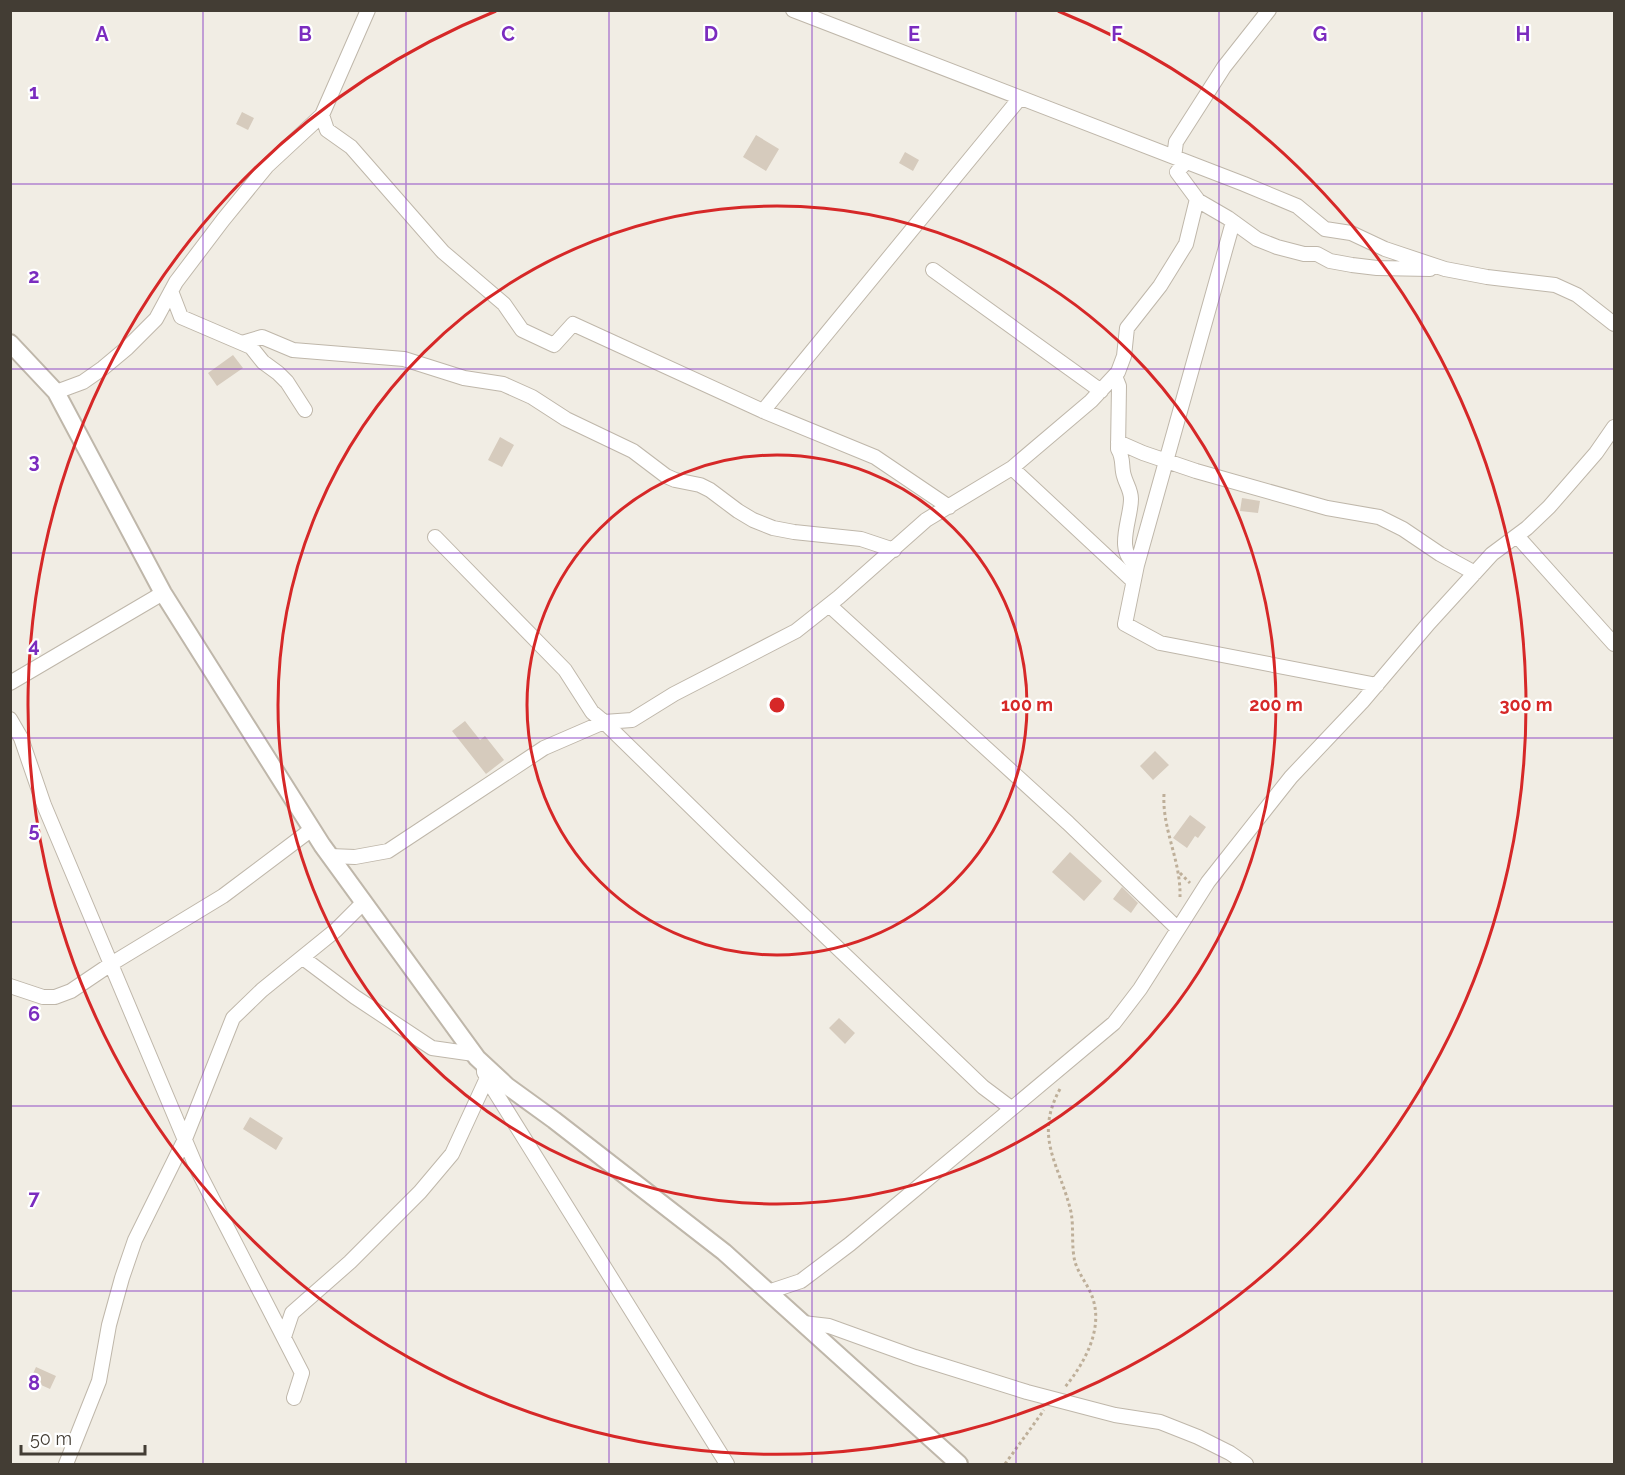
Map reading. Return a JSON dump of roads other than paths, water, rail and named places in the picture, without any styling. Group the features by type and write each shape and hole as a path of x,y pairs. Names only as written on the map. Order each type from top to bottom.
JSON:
{"street":[{"path":"56,392 83,382 126,348 156,319 171,291 216,228 267,166 322,115 368,10"},
{"path":"793,10 1297,206 1325,229 1351,233 1385,249 1445,269 1487,278 1555,285 1577,295 1614,324"},
{"path":"1269,10 1224,67 1176,142 1180,160 1177,172 1193,191 1197,200 1257,240 1304,254 1317,254 1330,261 1377,268 1445,269"},
{"path":"763,411 1020,98"},
{"path":"322,115 327,130 351,147 443,252 504,304 522,330 554,345 573,324 763,411 875,458 949,507"},
{"path":"330,856 354,857 388,851 544,748 604,722 632,720 674,694 796,631 894,550 926,520 1012,468 1101,391 1115,376 1124,356 1127,328 1160,286 1186,244 1197,200"},
{"path":"1233,222 1137,565 1125,624 1160,643 1377,685"},
{"path":"933,270 1101,391"},
{"path":"171,291 182,316 251,347 263,362 278,373 305,410"},
{"path":"242,343 262,337 292,350 404,359 464,378 503,384 532,397 566,419 633,451 666,476 710,490 753,520 773,528 794,532 861,539 894,550"},
{"path":"10,343 56,392 163,593 330,856 482,1065 727,1464"},
{"path":"1115,376 1119,386 1118,442 1131,499 1124,549 1130,561 1137,565"},
{"path":"768,1292 801,1281 850,1244 1114,1023 1140,988 1175,926 1283,787 1310,755 1377,685 1429,623 1492,554 1517,536 1575,479 1614,427"},
{"path":"1118,442 1166,462 1327,508 1378,517 1403,529 1475,573"},
{"path":"1012,468 1133,581"},
{"path":"1517,536 1614,644"},
{"path":"435,537 565,670 592,712 983,1087 1011,1108"},
{"path":"10,683 163,593"},
{"path":"829,605 1068,824 1175,926"},
{"path":"10,719 21,738 44,805 198,1171 302,1373 294,1398"},
{"path":"10,986 43,997 55,998 71,991 223,896 312,829"},
{"path":"66,1464 99,1381 109,1325 135,1240 185,1139 233,1018 262,990 336,930 364,902"},
{"path":"303,958 355,997 432,1048 482,1065 554,1120 724,1252 803,1323 943,1457 959,1464"},
{"path":"284,1337 292,1313 350,1262 420,1192 452,1154 482,1065"},
{"path":"803,1323 829,1326 915,1357 1055,1399 1115,1415 1160,1422 1198,1437 1246,1464"}]}
